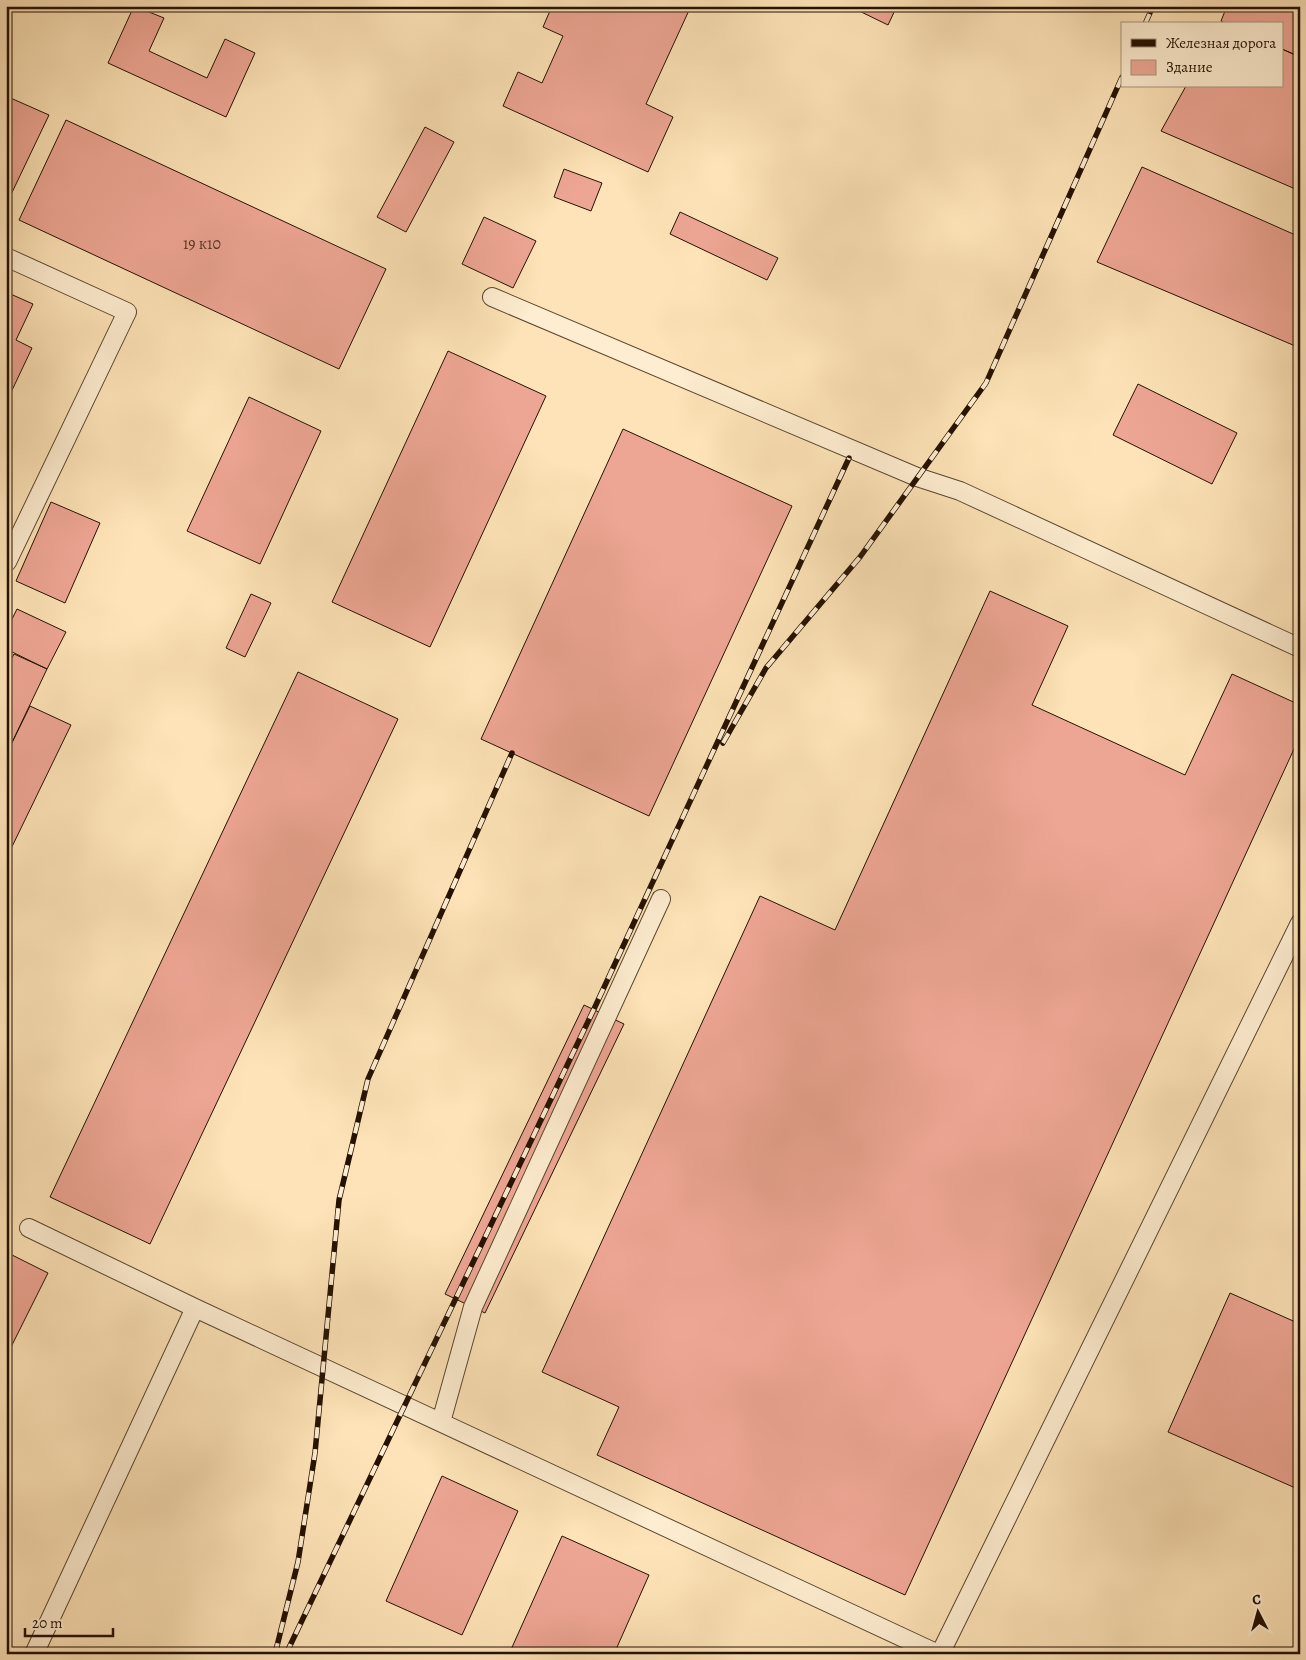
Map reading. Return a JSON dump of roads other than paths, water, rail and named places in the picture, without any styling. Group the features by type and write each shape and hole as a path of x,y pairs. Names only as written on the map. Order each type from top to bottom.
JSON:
{"lane":[{"path":"6,257 127,312 6,562"},
{"path":"492,297 917,477 960,491 1300,648"},
{"path":"441,1422 473,1307 660,900"},
{"path":"29,1228 195,1308 939,1654 1300,923"},
{"path":"34,1654 195,1308"}],"railway":[{"path":"1146,22 1153,6"},
{"path":"723,743 766,668 860,557 986,383 1121,79"},
{"path":"286,1654 594,1009 849,458"},
{"path":"275,1654 298,1562 315,1453 339,1200 368,1079 512,753"}]}
